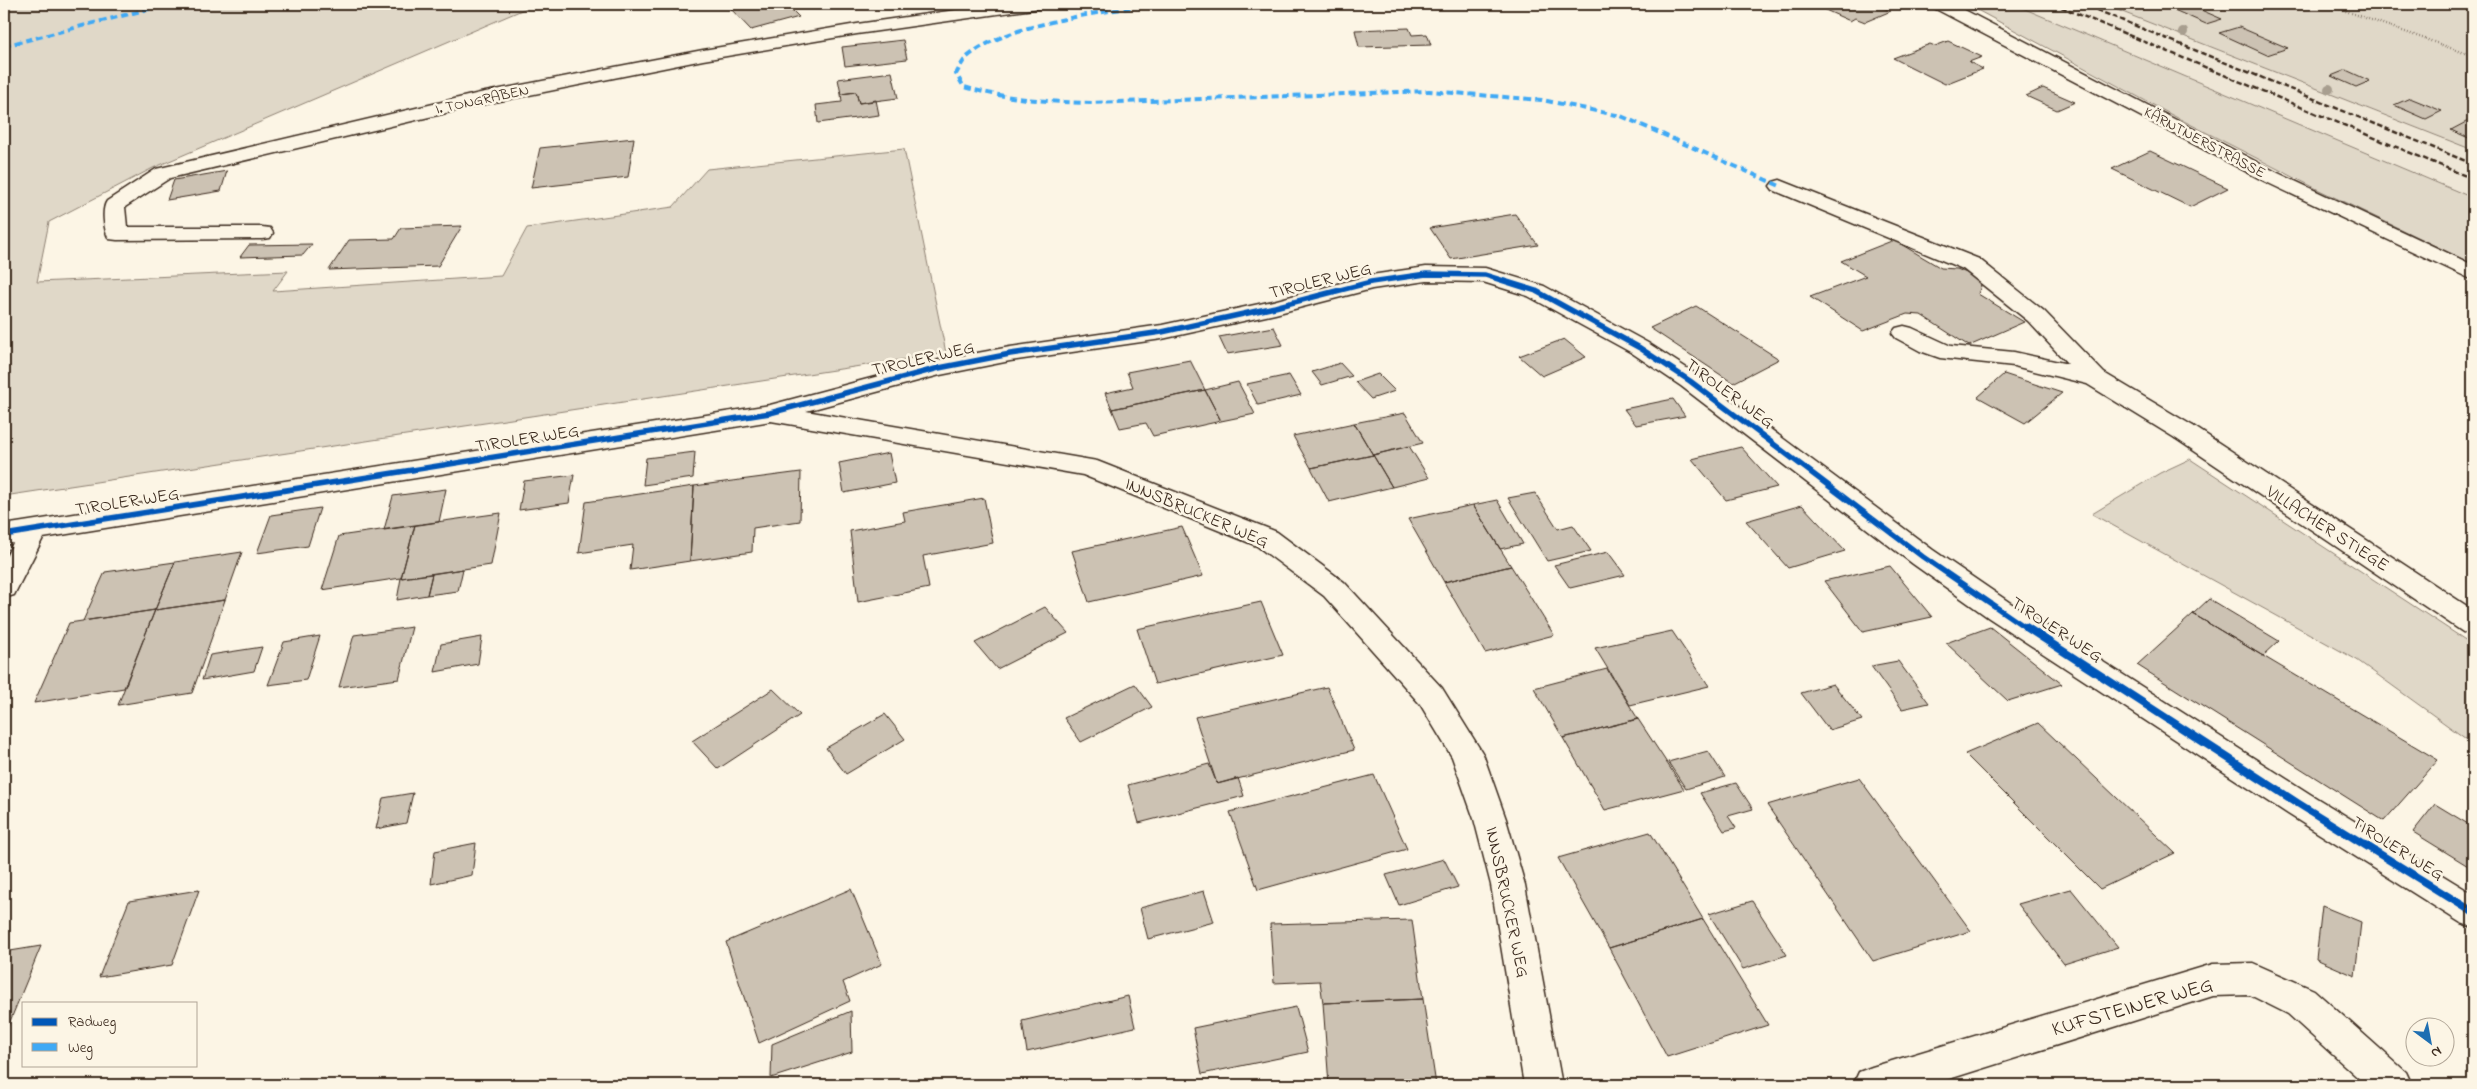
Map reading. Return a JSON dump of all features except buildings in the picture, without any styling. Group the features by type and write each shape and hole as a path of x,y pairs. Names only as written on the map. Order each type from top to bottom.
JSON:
{"street":[{"name":"I. TONGRABEN","path":"262,233 117,234 114,205 163,173 480,99 703,55 857,29 1034,4"},
{"name":"KÄRNTNERSTRASSE","path":"1940,4 2271,177 2473,273"},
{"path":"1780,186 1971,264 2036,316 2095,378"},
{"name":"TIROLER WEG","path":"4,535 770,413 939,368 1010,354 1162,332 1275,307 1371,282 1426,274 1485,275 1536,292 1640,348 1690,381 1923,557 1999,610 2299,804 2473,912"},
{"path":"1904,333 1948,354 2014,359 2095,378"},
{"name":"VILLACHER STIEGE","path":"2095,378 2184,432 2473,624"},
{"name":"INNSBRUCKER WEG","path":"770,413 1088,466 1267,539 1334,589 1385,643 1431,696 1467,754 1490,818 1508,885 1544,1085"},
{"path":"4,588 33,531"},
{"name":"KUFSTEINER WEG","path":"1872,1085 2212,980 2253,979 2301,1002 2393,1085"}],"path":[{"path":"2326,4 2473,56"}],"shaded area":[{"path":"4,4 536,4 153,168 49,222 37,282 288,271 273,291 501,276 527,228 673,207 707,169 904,149 946,353 4,496"},
{"path":"1966,4 2013,4 2473,198 2473,264 2317,189 2170,114"},
{"path":"2013,4 2102,4 2473,150 2473,198"},
{"path":"2102,4 2473,4 2473,150"},
{"path":"2190,459 2473,645 2473,744 2357,660 2092,514 2160,473"}],"railway":[{"path":"2054,4 2473,179"},
{"path":"2082,4 2473,164"}],"marked path":[{"path":"4,46 168,4"},
{"path":"1152,4 1054,22 1003,37 982,47 966,58 956,74 964,87 1011,98 1060,102 1092,103 1429,91 1542,100 1621,116 1780,186"}],"cycle path":[{"path":"4,535 770,413 939,368 1010,354 1162,332 1275,307 1371,282 1426,274 1485,275 1536,291 1640,348 1690,381 1923,557 1999,610 2299,804 2473,912"}]}
